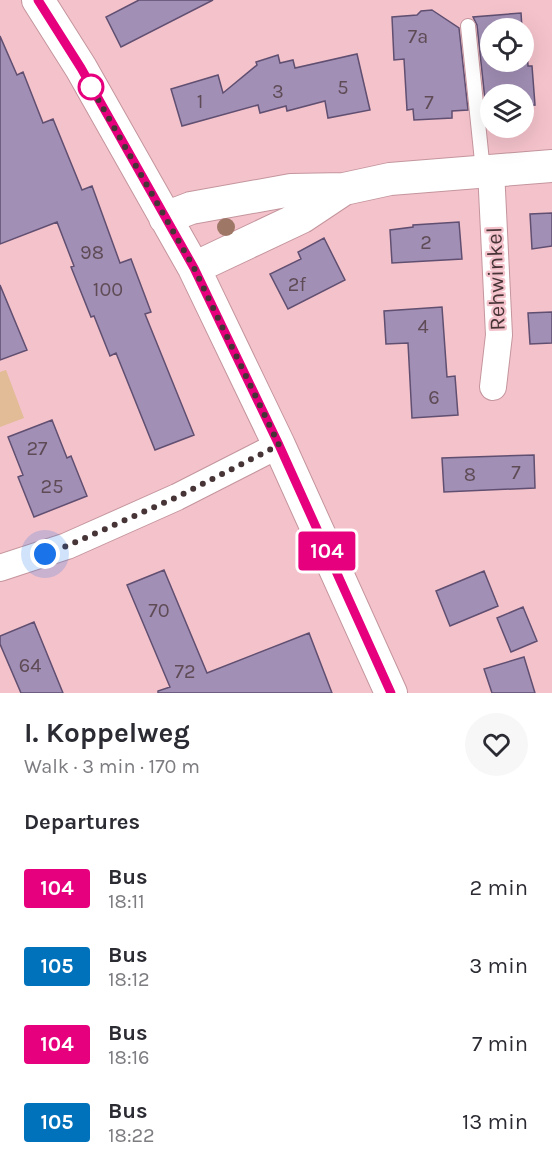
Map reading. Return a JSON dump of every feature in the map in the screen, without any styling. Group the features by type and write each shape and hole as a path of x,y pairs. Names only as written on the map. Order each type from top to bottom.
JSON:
{"street":[{"path":"38,0 81,68 194,268 279,445 391,693"},
{"path":"165,218 191,208 281,192 344,189 390,179 552,166"},
{"name":"Rehwinkel","path":"487,171 499,335 493,387"},
{"path":"194,268 302,217 344,189"},
{"path":"0,568 67,546 177,497 279,445"}],"lane":[{"path":"468,26 487,171"}],"shaded area":[{"path":"6,370 24,418 0,427 0,372"}],"building":[{"path":"139,0 213,0 121,47 106,17"},
{"path":"432,10 459,28 468,110 452,111 452,118 414,120 413,109 407,110 404,59 394,60 392,17 417,15 421,11"},
{"path":"521,13 521,18 480,18 480,53 477,25 473,17"},
{"path":"0,36 17,75 23,72 43,123 53,119 82,190 92,186 120,263 131,259 151,312 145,314 194,435 155,450 116,353 110,356 94,316 91,317 71,267 74,266 57,222 0,244"},
{"path":"357,54 370,110 328,118 325,101 287,111 286,106 260,113 258,105 182,126 171,89 218,75 223,93 257,65 256,62 278,55 280,63 293,60 295,68"},
{"path":"482,72 532,72 533,84 483,84"},
{"path":"552,213 552,246 532,249 530,214"},
{"path":"459,222 462,259 392,263 390,230 413,227 413,225"},
{"path":"324,238 345,280 288,309 270,274 301,259 298,252"},
{"path":"0,285 27,350 0,360"},
{"path":"442,307 447,377 455,376 458,415 412,418 408,343 386,344 384,311"},
{"path":"552,312 552,343 530,344 528,313"},
{"path":"52,420 67,458 71,456 87,496 34,517 18,477 23,475 8,437"},
{"path":"534,455 535,488 444,492 442,458"},
{"path":"164,570 207,673 309,633 332,693 158,693 170,687 127,585"},
{"path":"484,571 498,606 450,626 436,591"},
{"path":"523,607 537,641 511,652 497,618"},
{"path":"34,622 63,693 21,693 0,644 0,636"},
{"path":"524,657 535,693 492,693 484,669"}],"bus line":[{"name":"104","path":"38,0 81,68 194,268 279,445 391,693"}],"route":[{"path":"45,554 177,497 279,445 194,268 91,87"}]}
